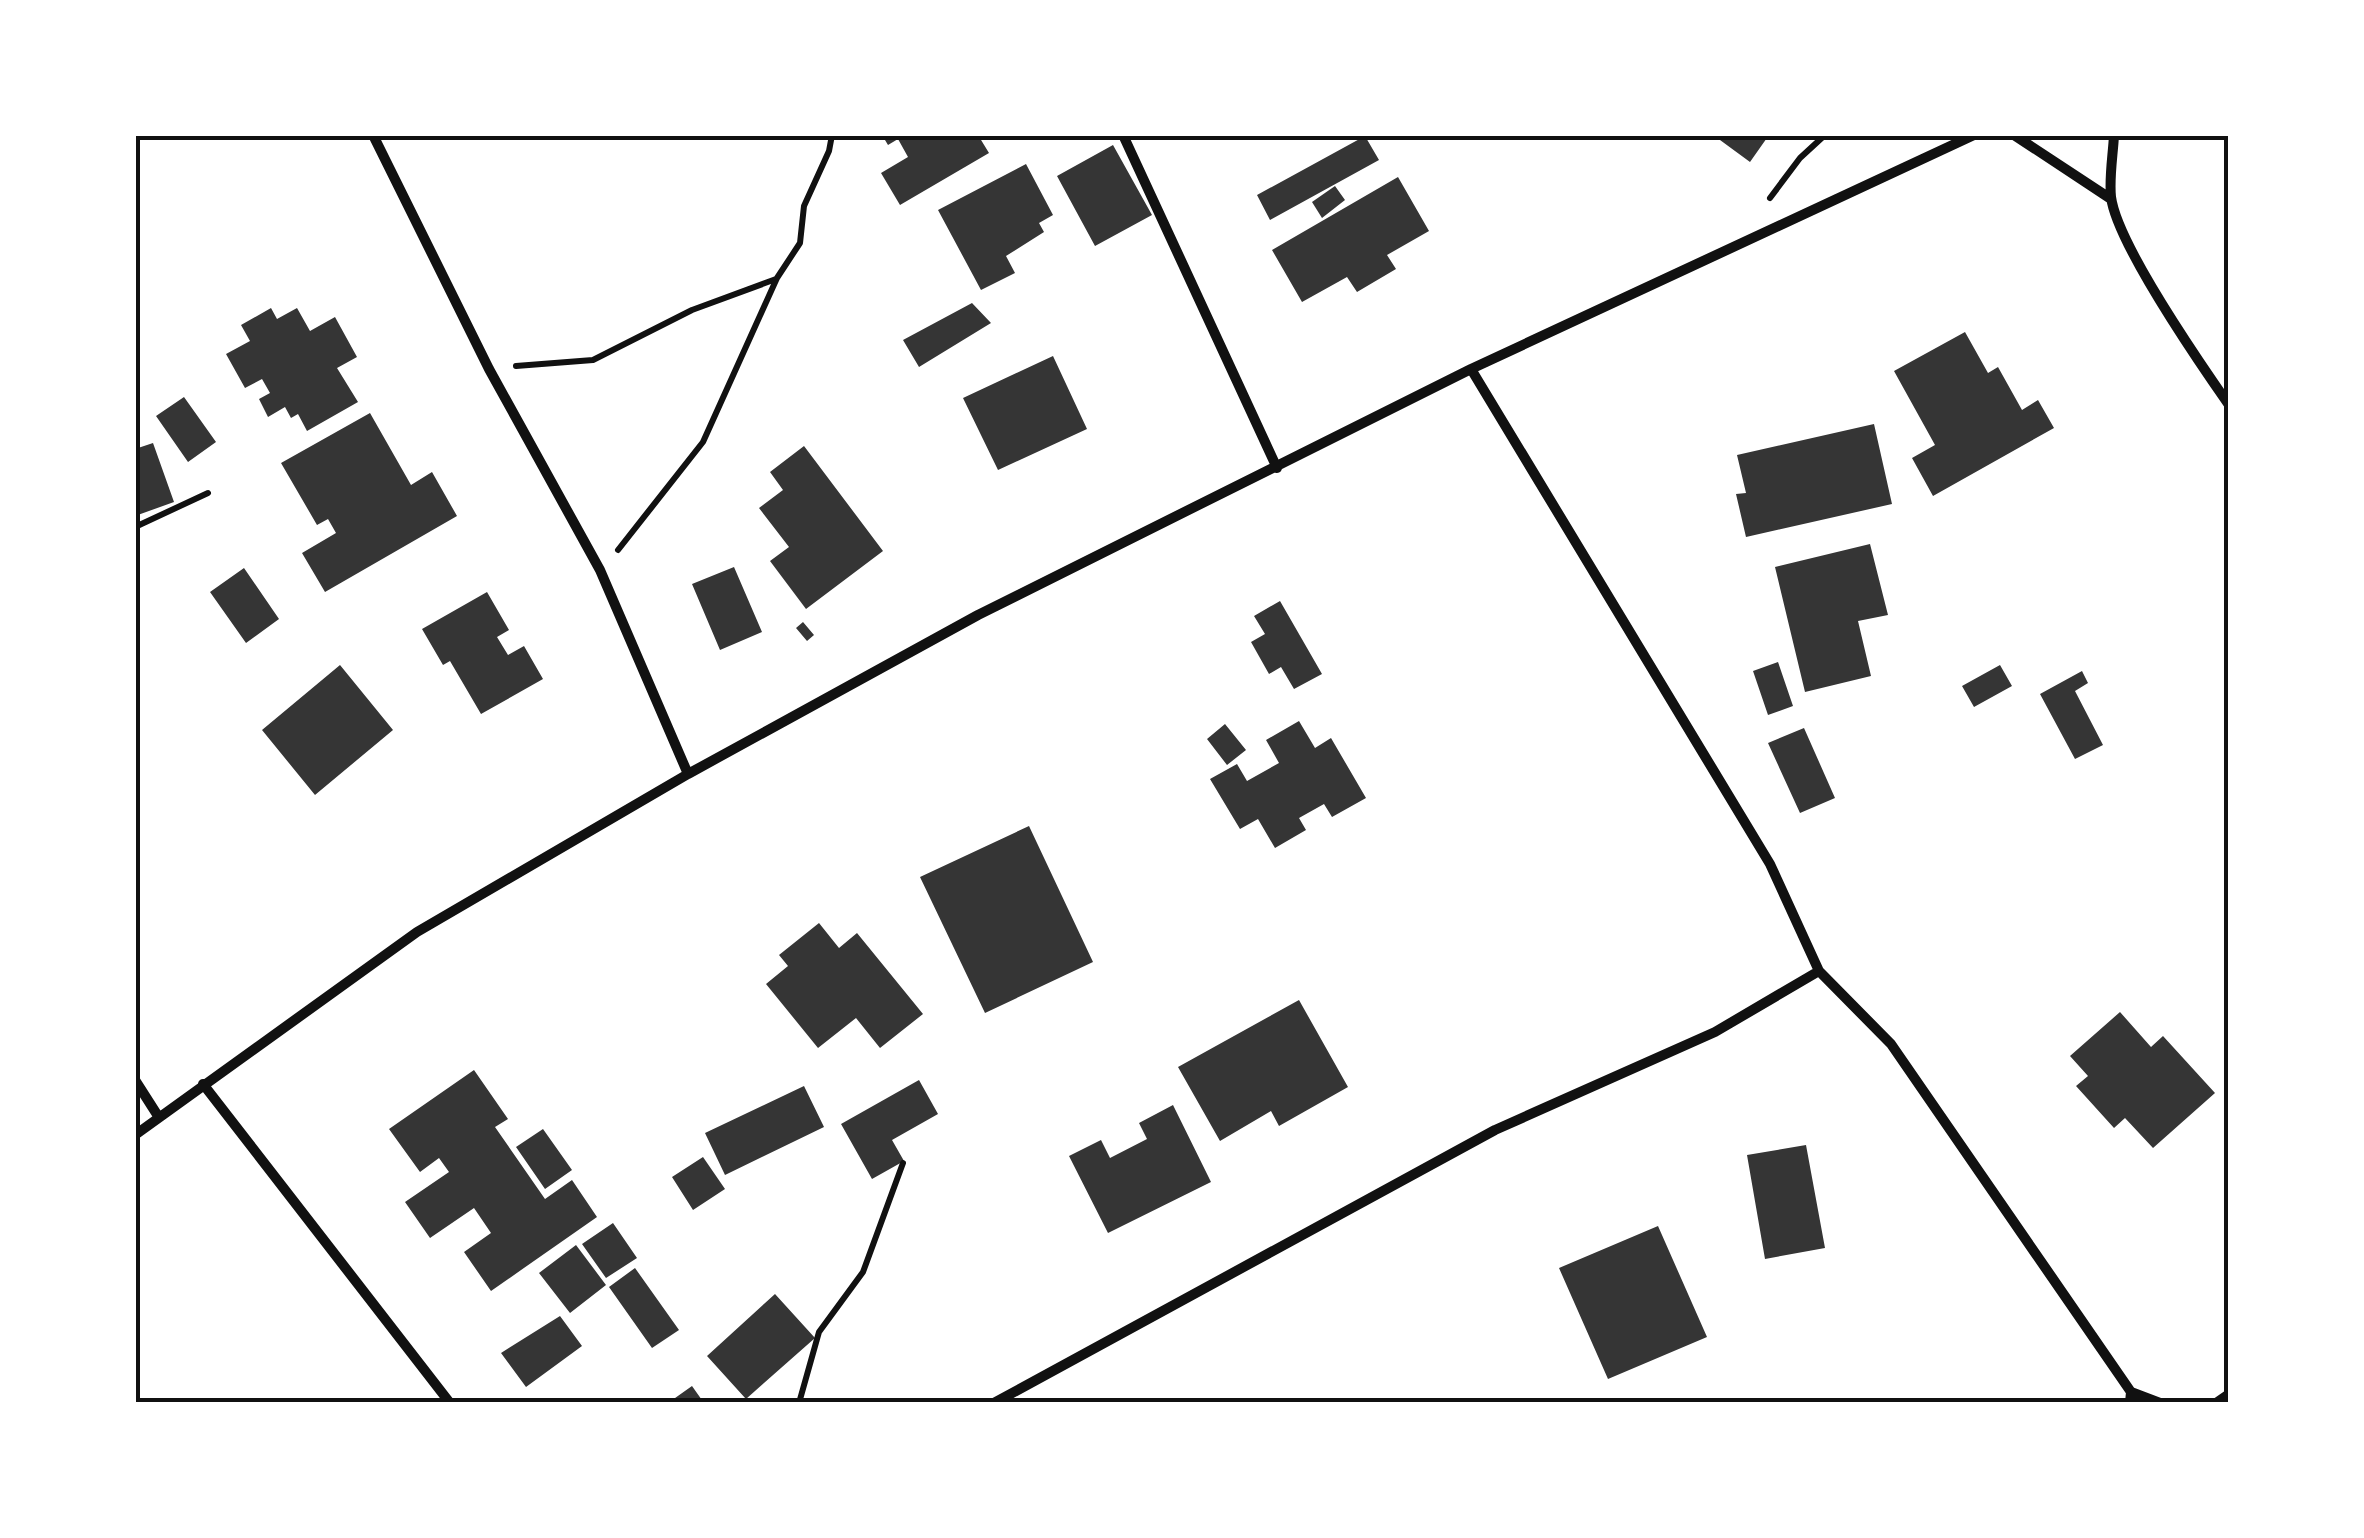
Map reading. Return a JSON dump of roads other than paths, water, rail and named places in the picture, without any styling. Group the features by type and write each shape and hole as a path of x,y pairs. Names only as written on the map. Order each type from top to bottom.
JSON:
{"street":[{"path":"374,135 489,369 600,570 688,774"},
{"path":"1123,135 1278,468"},
{"path":"135,1135 417,932 688,774 978,616 1471,369 1974,135"},
{"path":"2014,135 2111,199"},
{"path":"2114,135 2111,199 2186,344 2229,405"},
{"path":"1471,369 1770,864 1819,971 1891,1044 2130,1398 2160,1403"},
{"path":"994,1403 1494,1130 1715,1032 1819,971"},
{"path":"135,1080 158,1116"},
{"path":"203,1084 450,1403"},
{"path":"2216,1403 2229,1394"}]}
